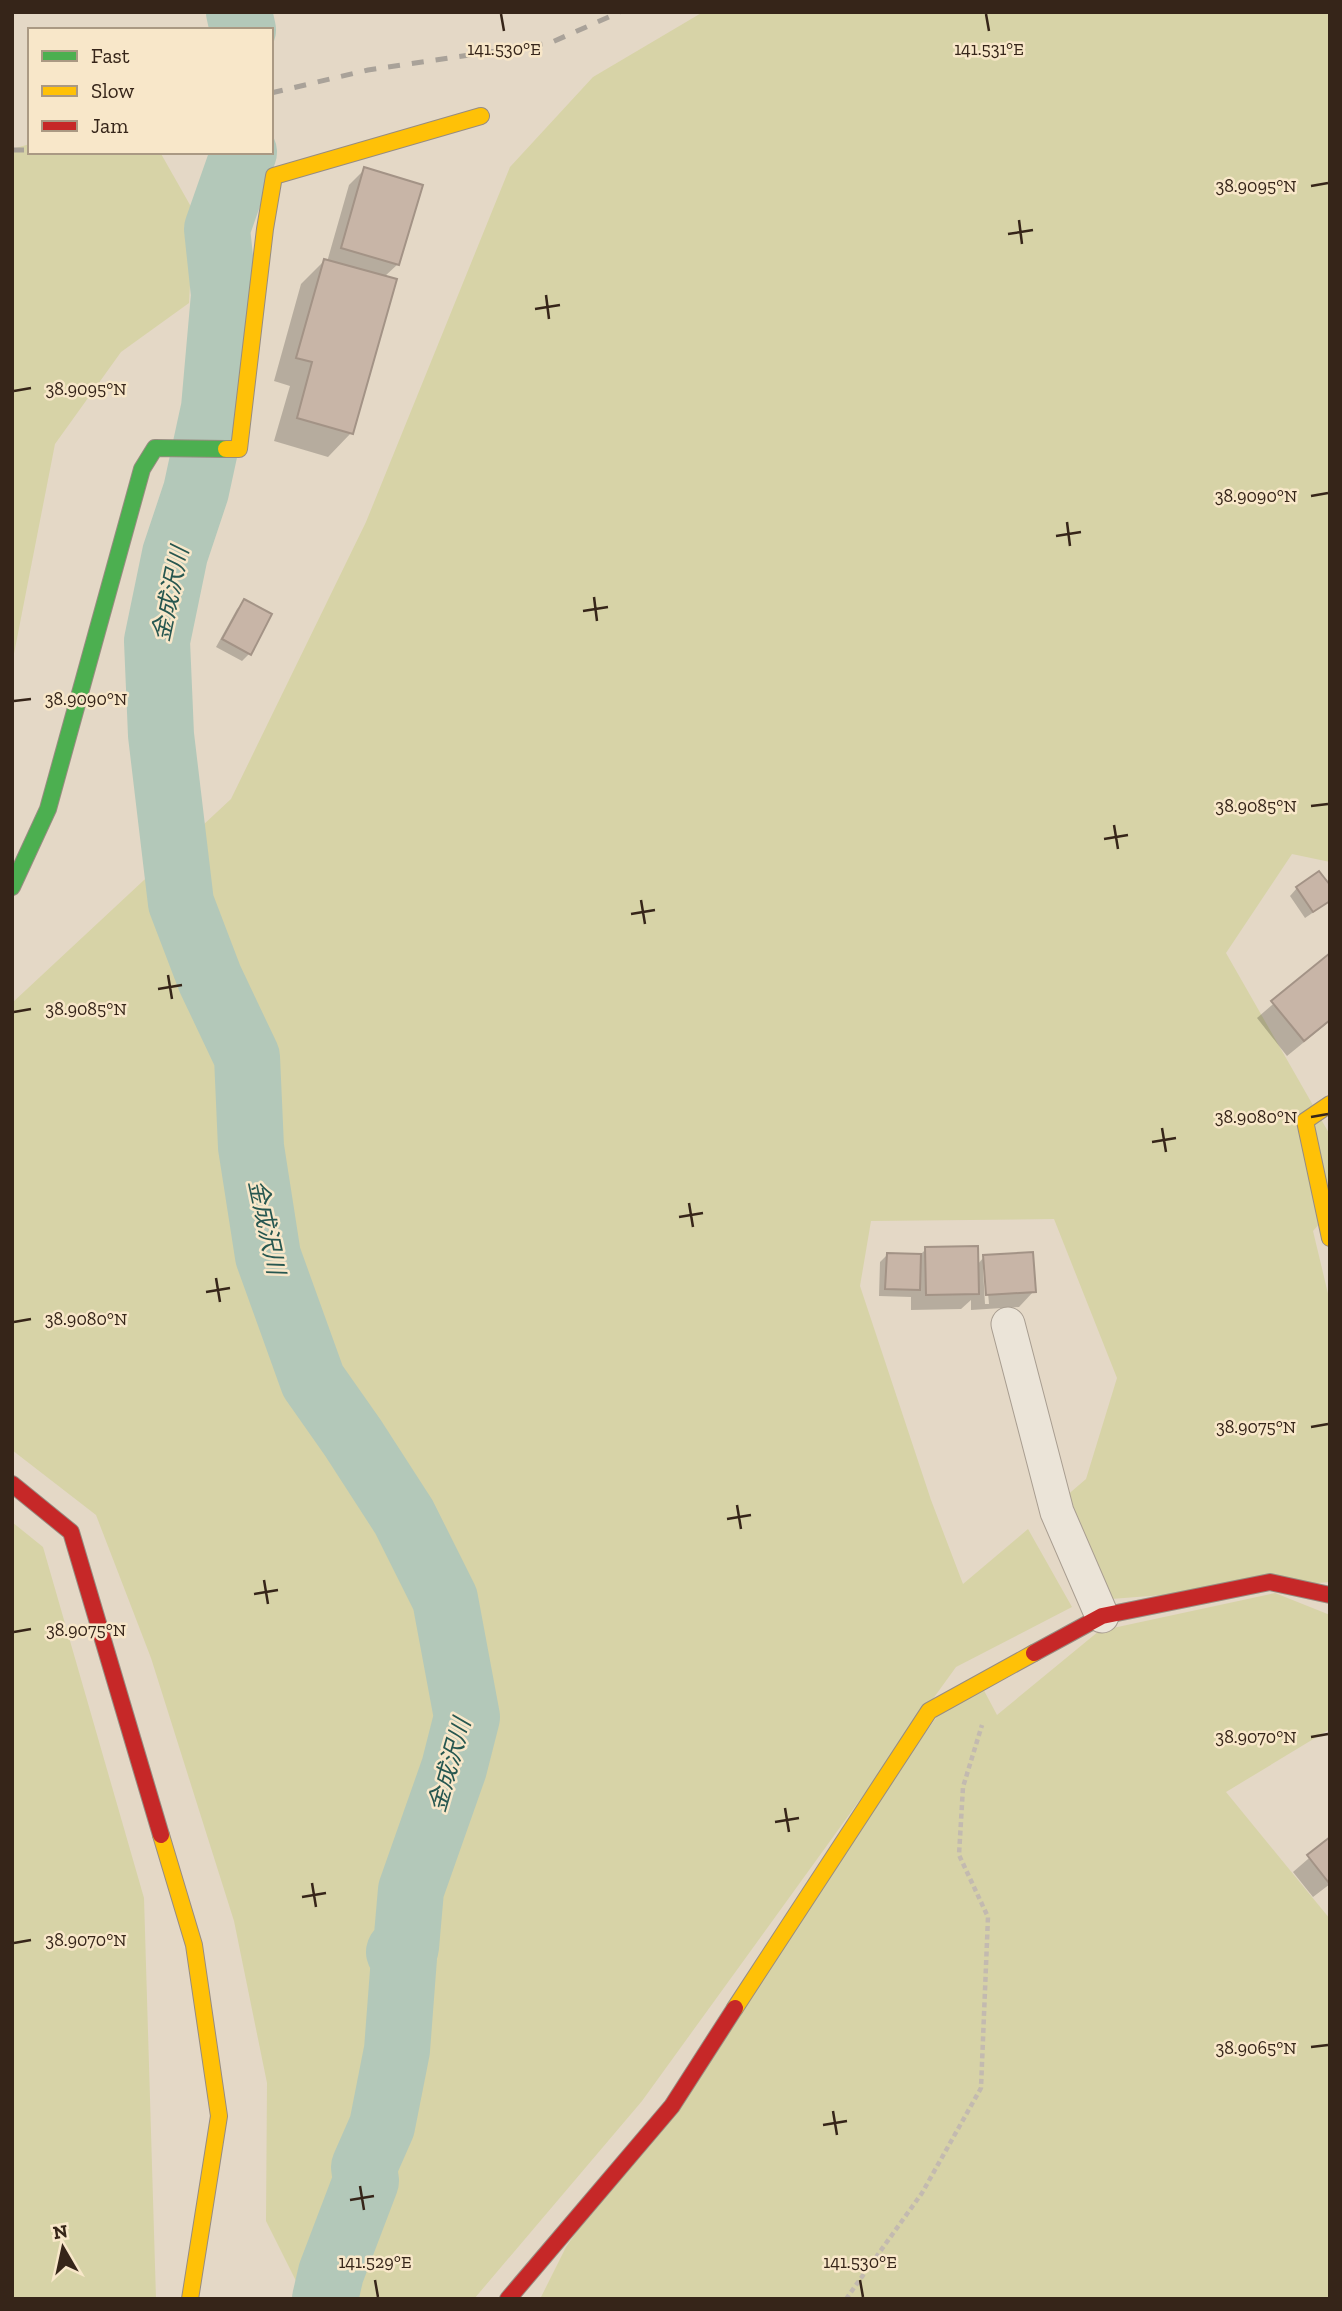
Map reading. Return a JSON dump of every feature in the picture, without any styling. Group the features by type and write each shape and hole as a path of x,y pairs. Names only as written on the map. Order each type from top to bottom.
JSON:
{"street":[{"path":"12,887 48,809 142,469 155,448 239,449 265,229 274,176 481,116"},
{"path":"1330,1104 1305,1121 1330,1238"},
{"path":"1008,1324 1057,1512 1102,1616"},
{"path":"12,1484 71,1532 194,1945 219,2116 190,2299"},
{"path":"508,2299 672,2106 929,1711 1102,1616 1270,1582 1330,1595"}],"path":[{"path":"846,2299 922,2193 981,2088 988,1917 958,1855 963,1787 997,1674"}],"shaded area":[{"path":"703,12 1330,12 1330,862 1292,854 1226,953 1330,1135 1330,1212 1313,1231 1330,1302 1330,1582 1111,1599 1065,1497 1086,1479 1117,1378 1054,1219 871,1221 860,1286 931,1500 963,1584 1028,1529 1072,1607 956,1667 642,2101 474,2299 305,2299 266,2221 267,2083 234,1921 151,1658 96,1515 12,1450 12,1003 231,799 366,522 510,167 593,77"},
{"path":"28,145 28,154 161,154 194,212 189,303 121,352 55,444 12,664 12,149"},
{"path":"12,1522 43,1547 144,1898 156,2299 12,2299"},
{"path":"1275,1593 1330,1615 1330,1729 1226,1792 1330,1919 1330,2299 540,2299 566,2247 947,1702 980,1683 997,1715 1099,1631"}],"building":[{"path":"364,167 423,185 399,265 341,248"},
{"path":"324,259 397,279 353,434 297,418 312,362 296,358"},
{"path":"244,599 272,614 251,655 222,639"},
{"path":"1319,871 1330,885 1330,901 1313,912 1296,887"},
{"path":"1330,953 1330,1020 1304,1041 1271,1001"},
{"path":"978,1246 979,1294 926,1295 925,1247"},
{"path":"1033,1252 1036,1292 986,1295 983,1255"},
{"path":"887,1253 921,1254 920,1290 885,1289"},
{"path":"1330,1837 1330,1883 1329,1883 1307,1855"}],"waterway":[{"name":"金成沢川","path":"239,12 243,28"},
{"name":"金成沢川","path":"243,154 217,229 224,295 214,408 196,491 175,554 157,641 161,735 181,903 210,979 247,1057 251,1147 268,1256 313,1381 404,1517 445,1599 467,1717 454,1768 411,1890 406,1947 399,1952 404,1958 397,2050 382,2126 364,2167 366,2181 331,2273 325,2299"}],"railway":[{"path":"273,93 368,70 550,43 620,12"},
{"path":"12,150 28,150"}],"traffic: fast":[{"path":"12,887 48,809 142,469 155,448 226,449"}],"traffic: slow":[{"path":"226,449 239,449 265,229 274,176 481,116"},
{"path":"1330,1104 1305,1121 1330,1238"},
{"path":"735,2008 929,1711 1034,1653"},
{"path":"161,1835 194,1945 219,2116 190,2299"}],"traffic: jam":[{"path":"12,1484 71,1532 161,1835"},
{"path":"1034,1653 1102,1616 1270,1582 1330,1595"},
{"path":"508,2299 672,2106 735,2008"}]}
